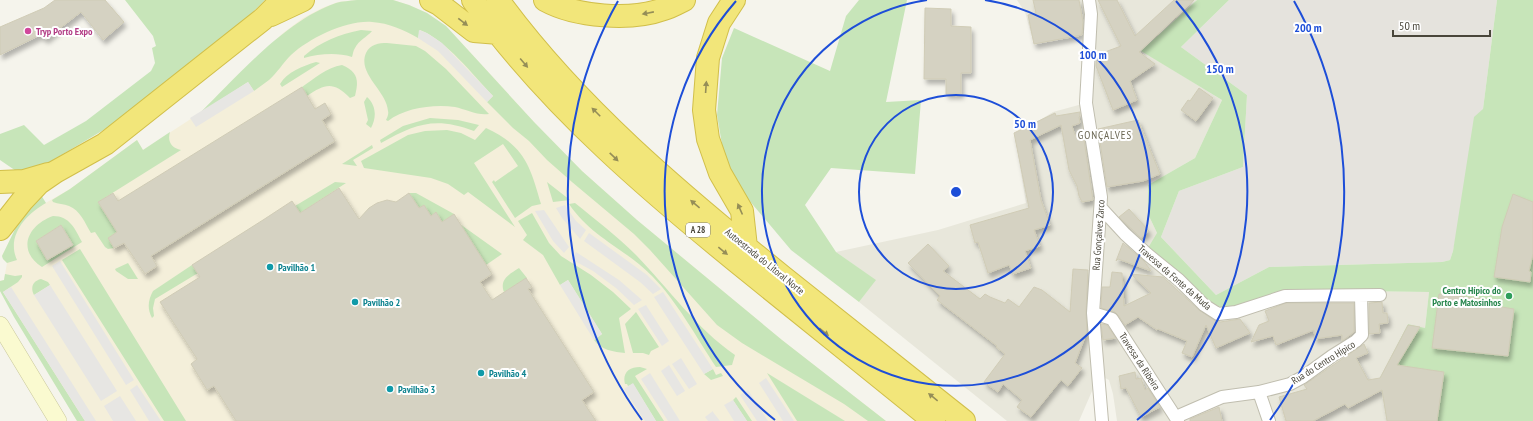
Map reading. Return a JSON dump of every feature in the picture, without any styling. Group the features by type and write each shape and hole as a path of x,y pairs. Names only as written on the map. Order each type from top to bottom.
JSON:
{"highway":[{"path":"0,229 38,183 105,144 263,19 282,0"},
{"path":"263,19 303,0"},
{"path":"431,0 439,4 474,31 499,33"},
{"name":"Autoestrada do Litoral Norte","path":"473,0 534,75 571,115 634,175 690,224 934,421"},
{"name":"Autoestrada do Litoral Norte","path":"498,0 542,55 577,93 620,136 675,187 746,247 964,421"},
{"path":"545,0 573,10 600,15 620,16 664,10 684,0"},
{"path":"734,0 719,22 708,58 704,110 708,140 720,173 742,211 746,247"},
{"path":"0,182 8,183 24,181 55,172"}],"main road":[{"path":"1,325 58,421"}],"street":[{"name":"Rua Gonçalves Zarco","path":"1089,0 1091,14 1086,103 1101,197 1093,313 1102,421"},
{"name":"Travessa da Fonte da Muda","path":"1100,208 1142,249 1179,280 1204,305 1218,314 1236,312 1285,296 1380,295"},
{"name":"Rua do Centro Hípico","path":"1177,419 1222,397 1259,392 1290,384 1303,377 1362,336 1361,296"},
{"name":"Travessa da Ribeira","path":"1093,313 1112,319 1177,419"},
{"path":"1259,392 1269,421"}],"shaded area":[{"path":"357,0 393,0 427,13 446,26 534,122 582,171 637,220 782,340 886,421 77,421 0,291 0,281 4,280 7,263 2,256 21,217 70,189 137,140 143,150 200,113 283,33 303,18 338,2"},
{"path":"1017,0 1197,0 1142,51 1222,100 1195,158 1148,185 1148,214 1157,233 1204,300 1285,290 1429,292 1425,328 1408,324 1380,378 1387,421 1117,421 1113,394 1109,380 1099,375 1079,421 1007,421 859,302 875,280 836,252 938,230 1026,203 1015,135 1053,112 1086,103 1090,32 1034,44 1025,12"},
{"path":"1229,0 1497,0 1483,109 1450,260 1442,262 1269,267 1216,295 1161,237 1179,191 1243,167 1247,95 1181,47"},
{"path":"419,30 427,33 442,43 493,96 487,102 438,51 418,38"},
{"path":"248,82 254,91 196,127 190,118"},
{"path":"565,205 576,221 586,230 580,239 562,218 556,208"},
{"path":"544,210 569,247 564,253 553,241 535,211"},
{"path":"589,233 647,275 661,289 653,294 640,282 584,241"},
{"path":"576,252 619,280 642,300 634,305 616,288 593,271 571,259"},
{"path":"60,261 134,380 126,385 52,266"},
{"path":"568,280 602,334 594,340 560,285"},
{"path":"50,285 117,391 101,401 34,295"},
{"path":"11,287 96,421 85,421 3,292"},
{"path":"663,292 713,369 704,374 654,297"},
{"path":"646,305 669,341 662,346 638,309"},
{"path":"681,358 697,384 689,389 672,364"},
{"path":"669,365 685,391 677,396 661,371"},
{"path":"650,373 680,421 668,421 641,379"},
{"path":"766,378 794,421 783,421 759,383"},
{"path":"633,383 656,421 645,421 624,389"},
{"path":"137,385 161,421 149,421 130,390"},
{"path":"748,390 768,421 757,421 740,395"},
{"path":"120,396 136,421 113,421 104,406"},
{"path":"733,400 747,421 734,421 724,405"},
{"path":"713,411 720,421 708,421 705,417"}],"green space":[{"path":"125,0 265,0 237,28 127,116 43,166 19,173 0,160 0,134 24,125 44,145 86,121 151,71 155,63 152,48 156,46 153,36"},
{"path":"357,0 393,0 427,13 446,26 534,122 582,171 637,220 782,340 886,421 868,421 844,404 742,343 717,325 634,234 547,160 487,102 493,96 459,59 440,42 420,30 418,38 396,27 372,22 362,22 329,31 308,42 291,55 269,80 254,91 248,82 200,113 263,50 299,22 317,11 336,3"},
{"path":"859,0 907,0 886,102 921,100 915,174 831,168 805,205 836,252 876,280 859,302 791,250 727,174 717,115 722,58 734,28 830,71 846,16"},
{"path":"1197,0 1229,0 1181,47 1247,95 1243,167 1179,191 1161,237 1216,295 1269,267 1442,262 1450,260 1453,251 1474,117 1483,109 1497,0 1533,0 1533,421 1387,421 1380,378 1408,324 1425,328 1429,292 1285,290 1230,309 1220,307 1204,300 1148,248 1157,233 1148,214 1148,185 1195,158 1222,100 1141,51"},
{"path":"361,30 372,31 357,45 352,57 340,54 328,54 304,58 304,56 310,51 338,36"},
{"path":"387,43 416,46 425,51 446,69 489,114 476,113 455,107 438,106 411,110 388,121 386,120 388,113 386,104 383,96 369,75 364,61 366,53 372,46"},
{"path":"316,62 320,63 282,87 280,84 291,73"},
{"path":"342,65 351,71 356,77 357,85 355,96 350,98 339,89 329,86 319,89 307,96 302,87 331,68"},
{"path":"367,97 375,111 371,128 366,124 368,120 364,102"},
{"path":"430,118 458,120 479,125 474,131 448,124 426,124 404,131 381,143 380,140 403,126"},
{"path":"486,128 510,142 524,158 529,168 541,204 532,206 515,218 492,182 494,180 495,182 518,166 503,144 474,163 515,227 468,192 464,195 448,184 431,178 364,168 361,161 408,135 425,131 447,130 461,133 475,140"},
{"path":"170,132 169,139 171,144 175,148 181,150 98,202 117,232 108,238 114,248 108,249 95,232 91,233 82,217 76,210 67,205 53,202 52,200 70,189 137,140 143,150"},
{"path":"372,145 373,148 353,160 357,166 342,164"},
{"path":"335,182 346,183 300,213 295,206"},
{"path":"547,182 570,200 553,202"},
{"path":"409,193 416,193 454,214 442,222 436,212 431,216 424,205 419,208"},
{"path":"41,195 46,203 31,213 20,227 16,234 14,243 14,251 17,260 7,263 2,256 21,217"},
{"path":"575,203 629,248 683,308 708,333 735,355 732,365 716,367 686,320 661,286 642,267 588,226 569,204"},
{"path":"532,213 549,243 561,256 591,275 613,292 631,309 619,318 625,353 608,350 600,346 594,340 602,334 568,280 560,285 543,255 523,240 527,235 518,221"},
{"path":"53,216 64,218 77,232 82,242 42,267 29,253 27,246 28,238 37,225","holes":["61,225 73,245 48,260 36,241"]},
{"path":"460,224 502,254 486,265"},
{"path":"80,249 186,421 164,421 62,260"},
{"path":"128,263 138,279 128,279 116,271 115,269"},
{"path":"192,265 198,273 155,299 153,308 154,316 152,318 149,311 149,304 153,291"},
{"path":"519,268 527,278 504,292 504,280"},
{"path":"5,274 15,276 22,275 18,282 3,292 85,421 77,421 14,317 0,291 0,281 4,280"},
{"path":"41,279 48,282 50,285 34,295 32,287 36,281"},
{"path":"636,312 659,347 651,351 649,355 643,353 633,353 625,324"},
{"path":"640,367 647,369 635,376 664,421 656,421 633,384 628,386 625,384 624,380 627,371"},
{"path":"713,369 716,375 721,373 723,376 711,380 704,374"},
{"path":"767,373 845,421 797,421"},
{"path":"736,397 752,421 747,421 733,400"}],"building":[{"name":"Tryp Porto Expo","path":"55,0 105,0 124,22 103,40 81,12 46,39 40,35 0,55 0,27 44,8"},
{"path":"1033,0 1079,0 1083,22 1082,35 1034,44 1028,15 1036,13"},
{"path":"1098,0 1117,0 1135,36 1174,0 1194,0 1139,52 1155,64 1130,81 1137,100 1113,110 1096,66 1097,55 1121,46"},
{"path":"925,8 951,9 951,26 971,27 971,73 961,73 961,94 946,94 946,79 924,79"},
{"path":"302,87 315,109 325,103 331,114 322,120 335,141 151,256 157,266 145,274 124,243 114,248 108,238 117,232 98,202 113,193 118,201"},
{"path":"1199,88 1213,98 1196,121 1181,110 1188,100 1190,101"},
{"path":"1080,112 1080,123 1072,126 1075,135 1083,133 1093,200 1082,202 1079,196 1077,186 1069,170 1061,125 1030,140 1041,200 1050,225 1034,230 1040,246 1025,251 1031,268 1013,274 1009,265 988,273 978,242 975,243 970,225 1029,208 1014,133 1055,113 1056,116"},
{"path":"1138,120 1160,174 1143,181 1107,187 1098,129"},
{"path":"339,188 359,219 369,208 377,203 387,200 396,202 409,193 419,208 424,205 431,216 436,212 442,222 454,214 492,274 480,282 492,300 526,278 532,287 528,289 594,392 582,400 596,421 236,421 214,386 207,390 191,364 197,359 160,302 200,277 192,265 292,201 300,213"},
{"path":"1513,194 1533,202 1533,254 1529,271 1531,272 1530,282 1494,277 1502,227"},
{"path":"1129,209 1149,231 1141,238 1119,217"},
{"path":"61,225 73,245 47,260 36,241"},
{"path":"1123,243 1144,261 1151,271 1118,259 1116,261"},
{"path":"928,244 949,266 943,271 980,299 985,294 1005,303 1008,299 1019,307 1034,287 1042,290 1070,312 1073,269 1088,270 1086,313 1087,332 1075,363 1082,368 1068,386 1061,380 1031,417 1017,407 1022,400 1003,384 998,392 984,382 1005,354 996,347 997,346 937,300 940,296 908,263"},
{"path":"1112,272 1122,273 1124,306 1151,293 1131,274 1163,277 1199,310 1214,320 1220,322 1240,319 1250,333 1216,348 1206,325 1192,357 1182,353 1187,341 1158,329 1157,330 1138,317 1125,325 1115,312 1101,308 1102,287 1110,287"},
{"path":"1439,294 1484,299 1484,304 1514,309 1508,356 1432,348"},
{"path":"1382,302 1383,313 1387,313 1388,323 1379,324 1380,333 1369,334 1369,303"},
{"path":"1286,303 1354,303 1354,332 1342,341 1342,335 1315,339 1314,330 1276,345 1273,336 1251,342 1259,325 1269,321 1265,311"},
{"path":"1101,324 1107,325 1116,338 1103,340"},
{"path":"1408,325 1420,327 1397,365 1444,372 1437,421 1387,421 1382,390 1348,408 1345,404 1313,421 1286,421 1279,397 1307,389 1304,385 1364,344 1368,353 1356,358 1368,380 1380,378"},
{"path":"1135,372 1136,379 1141,378 1145,390 1148,388 1160,407 1141,417 1126,388 1121,389 1119,376"},
{"path":"1219,407 1222,421 1190,421 1190,419"}],"place":[{"name":"Tryp Porto Expo","path":"28,31"},
{"name":"Pavilhão 1","path":"270,267"},
{"name":"Centro Hípico do Porto e Matosinhos","path":"1509,296"},
{"name":"Pavilhão 2","path":"355,302"},
{"name":"Pavilhão 4","path":"481,373"},
{"name":"Pavilhão 3","path":"390,389"}],"district":[{"name":"GONÇALVES","path":"1105,135"}]}
